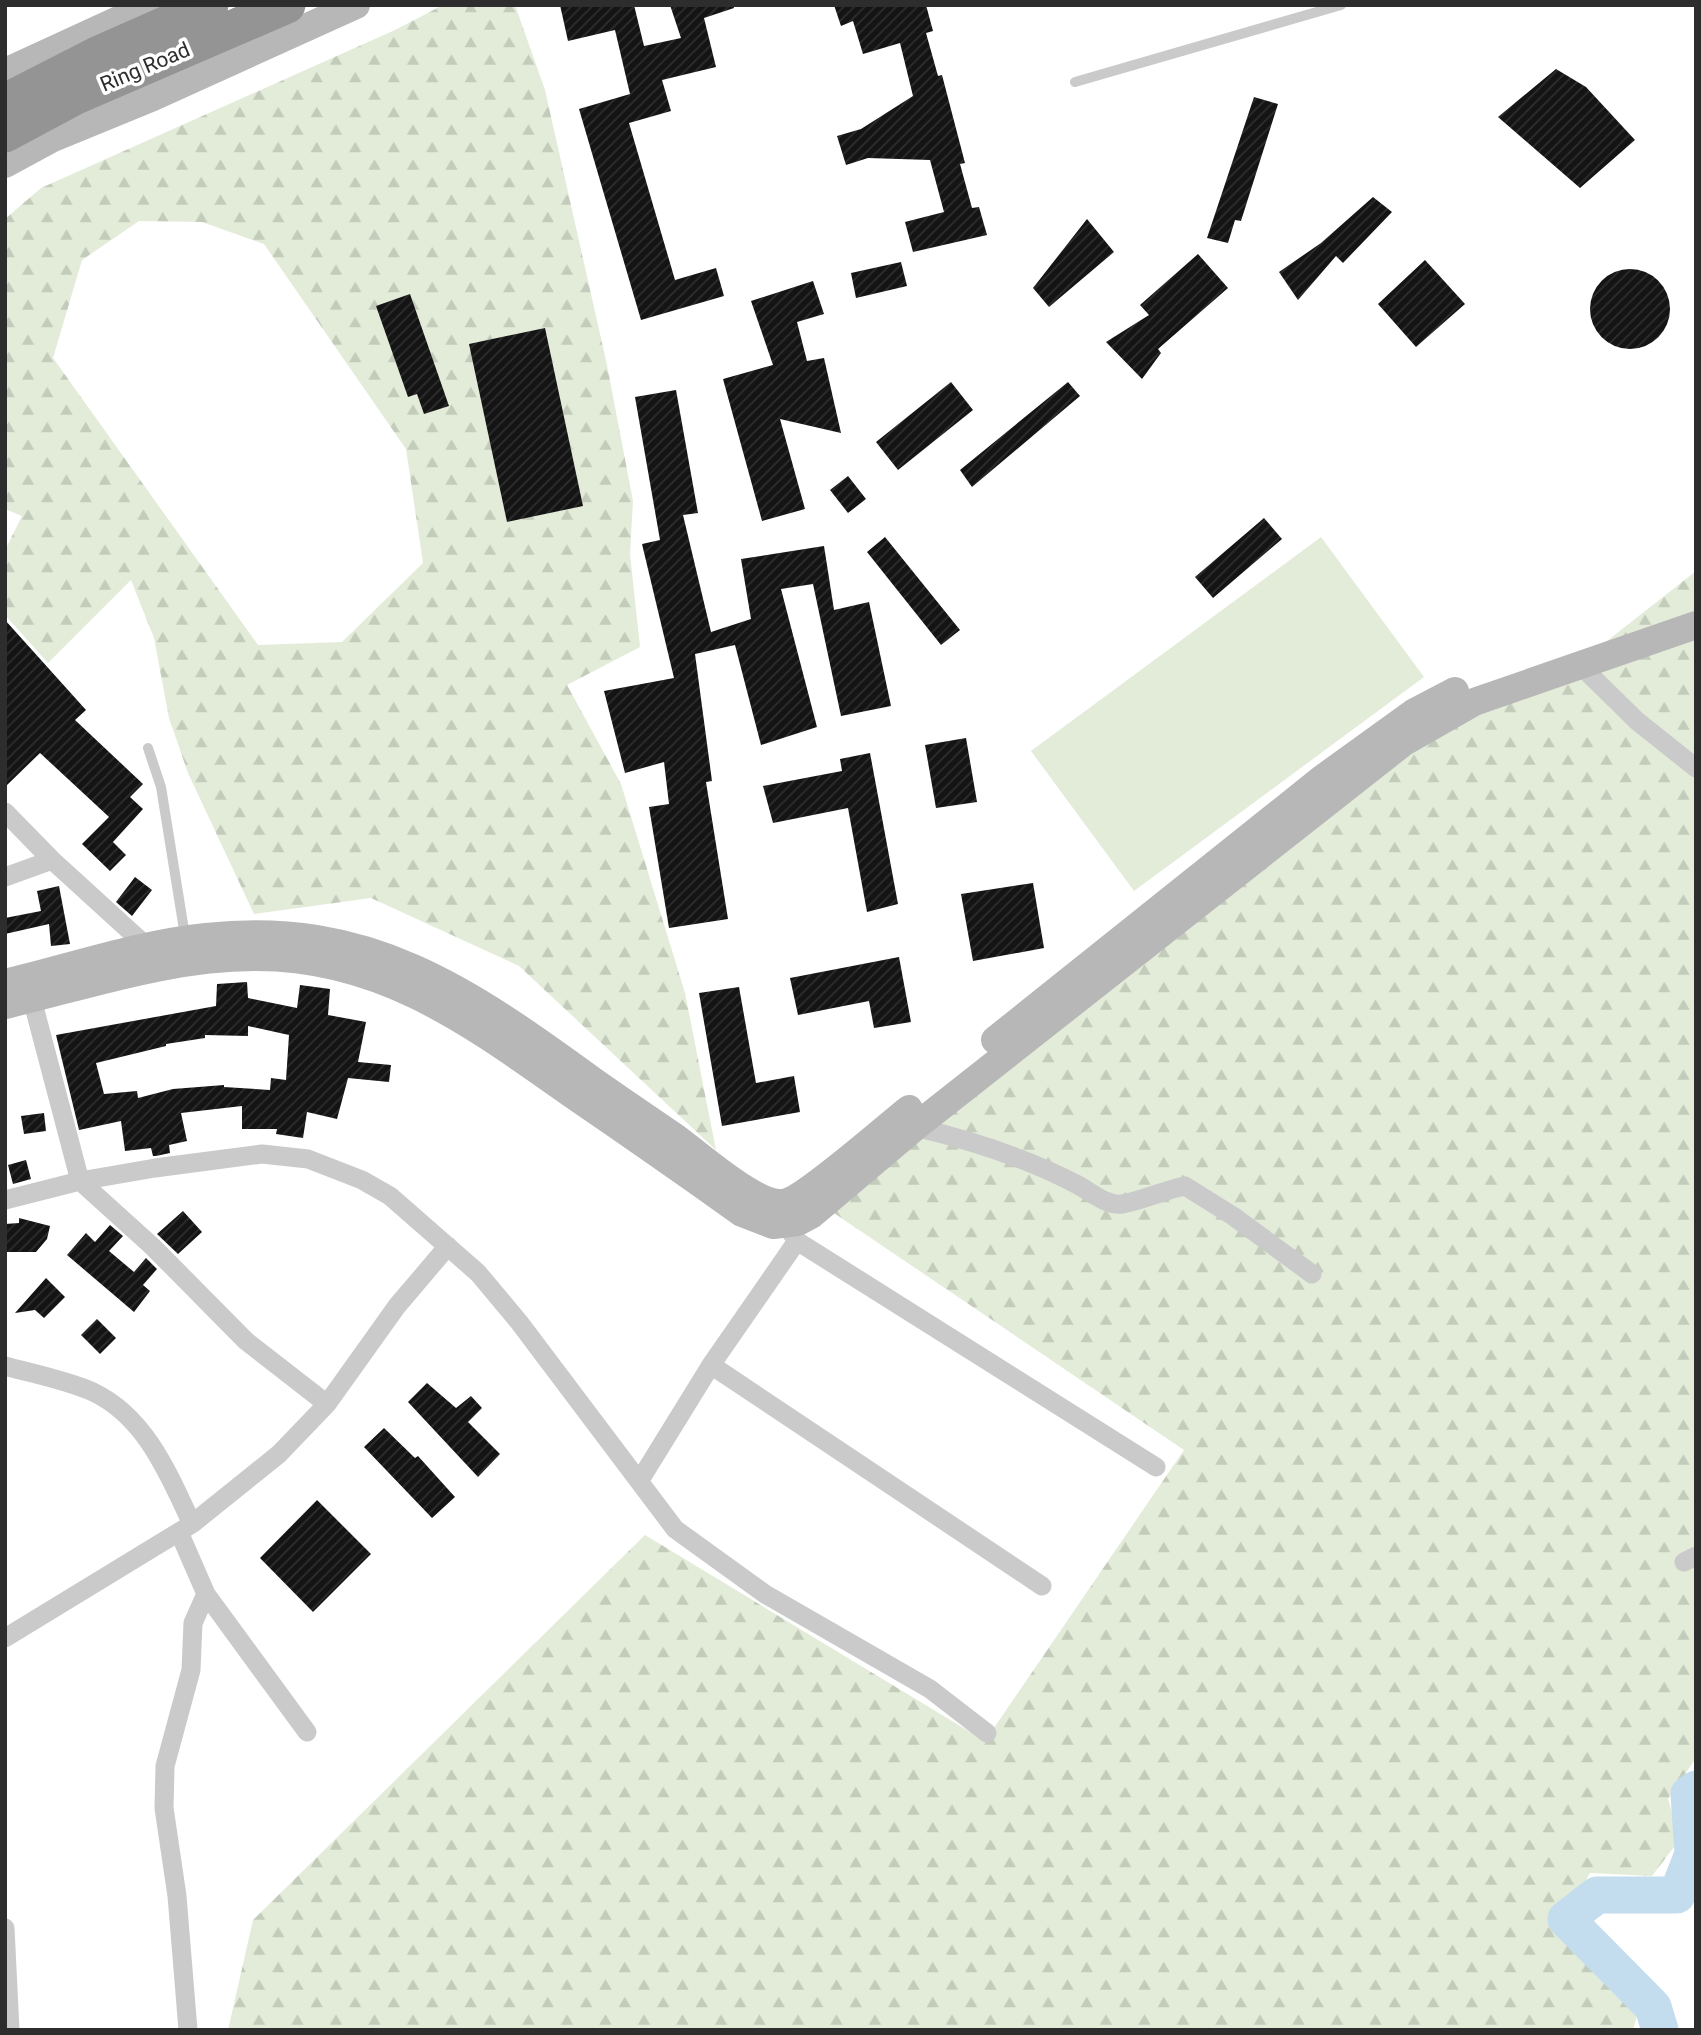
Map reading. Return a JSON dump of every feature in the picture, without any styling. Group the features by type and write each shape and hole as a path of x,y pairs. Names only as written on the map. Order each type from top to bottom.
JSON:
{"highway":[{"name":"Ring Road","path":"5,102 97,55 211,5"},
{"name":"Ring Road","path":"5,134 76,96 287,5"}],"main road":[{"path":"5,72 150,5"},
{"path":"5,163 52,138 153,97 356,5"},
{"path":"5,983 157,957 281,958 346,968 393,983 439,1004 477,1027 742,1213 792,1233 798,1222 829,1201 915,1126 1404,742 1475,702 1580,665 1696,607"},
{"path":"19,1002 157,957 185,940 256,934 307,937 362,948 417,968 492,1009 760,1197 783,1203 805,1192 1323,778 1413,713 1475,681 1637,636 1696,625"}],"street":[{"path":"1580,665 1646,730 1696,768"},
{"path":"5,812 52,860 157,957"},
{"path":"5,877 52,860"},
{"path":"19,1002 80,1181 153,1247 246,1341 327,1404"},
{"path":"915,1126 952,1135 1001,1154 1074,1183 1108,1202 1122,1204 1185,1186 1233,1216 1312,1274"},
{"path":"5,1200 80,1181 213,1158 287,1155 331,1166 362,1180 390,1196 478,1273 519,1322 676,1529 765,1594 930,1689 986,1733"},
{"path":"640,1480 792,1233 1156,1468"},
{"path":"5,1638 186,1528 269,1463 327,1404 397,1306 448,1246"},
{"path":"711,1365 1042,1586"},
{"path":"5,1366 92,1392 112,1403 146,1437 186,1528 206,1594 307,1732"},
{"path":"188,2030 177,1896 164,1808 165,1766 191,1670 193,1623 206,1594"},
{"path":"5,1928 10,2030"}],"lane":[{"path":"1075,82 1342,5"},
{"path":"148,748 161,787 185,940"}],"green space":[{"path":"443,5 515,5 545,90 607,365 633,501 630,554 640,647 567,685 621,784 685,993 716,1150 519,966 371,898 254,914 188,773 169,718 154,638 131,580 48,663 5,615 5,550 22,516 5,509 5,219 41,188 395,30","holes":["139,221 202,222 264,244 406,449 423,563 342,642 258,645 53,358 82,260"]},
{"path":"1321,537 1424,677 1134,891 1031,751"},
{"path":"1696,571 1696,1758 1668,1799 1680,1839 1652,1876 1590,1873 1559,1929 1638,2012 1633,2030 228,2030 253,1920 645,1535 985,1741 1184,1450 828,1209 1462,702 1579,663"}],"building":[{"path":"560,5 634,5 644,46 681,38 670,5 733,5 734,8 704,18 716,67 662,80 671,111 629,123 675,280 716,268 724,296 641,320 579,109 630,94 615,30 568,41"},
{"path":"834,5 926,5 933,31 926,33 938,76 942,75 965,163 960,164 972,208 979,207 987,235 913,252 905,222 944,212 930,160 868,158 846,165 837,136 861,129 913,96 900,43 863,54 853,21 841,26"},
{"path":"1556,69 1586,87 1635,140 1580,188 1498,117"},
{"path":"1254,97 1278,104 1241,221 1235,220 1228,243 1207,238"},
{"path":"1373,197 1392,212 1343,263 1336,256 1298,300 1279,272 1321,243"},
{"path":"1087,219 1114,252 1049,307 1033,288"},
{"path":"1198,254 1228,288 1158,349 1161,353 1142,379 1106,342 1149,315 1140,305"},
{"path":"1425,260 1465,304 1416,347 1378,304"},
{"path":"901,262 907,286 856,298 851,273"},
{"path":"1630,269 1645,272 1658,281 1667,294 1670,309 1667,324 1658,337 1645,346 1630,349 1615,346 1602,337 1593,324 1590,309 1593,294 1602,281 1615,272"},
{"path":"813,281 824,314 797,322 807,361 824,358 841,433 780,419 805,509 762,521 723,379 773,365 751,301"},
{"path":"410,294 449,406 424,414 417,394 408,397 376,306"},
{"path":"545,328 583,506 507,522 469,344"},
{"path":"951,382 973,410 898,470 876,442"},
{"path":"1068,382 1080,396 972,487 960,470"},
{"path":"676,390 698,513 683,515 711,632 751,619 741,559 824,546 834,610 869,602 891,706 841,716 813,584 781,589 817,727 761,745 735,645 695,654 712,781 706,782 728,919 669,928 649,807 669,804 664,762 625,773 604,691 674,678 642,544 660,540 635,397"},
{"path":"848,476 866,499 848,513 830,490"},
{"path":"1264,518 1282,539 1213,598 1195,577"},
{"path":"885,537 960,630 941,645 867,552"},
{"path":"5,620 86,710 75,720 143,784 130,797 143,809 113,842 126,855 110,871 82,844 109,817 40,753 5,787"},
{"path":"966,738 977,802 936,808 925,745"},
{"path":"870,753 898,904 867,912 848,808 773,823 763,786 842,771 840,759"},
{"path":"135,877 152,890 132,916 116,902"},
{"path":"1033,883 1044,948 973,961 961,894"},
{"path":"59,886 70,944 51,946 49,924 5,934 5,918 41,911 37,891"},
{"path":"899,957 911,1022 874,1028 869,1001 798,1015 790,978"},
{"path":"247,982 248,998 297,1008 300,985 330,989 328,1015 366,1022 358,1062 391,1065 389,1082 348,1078 337,1119 307,1112 303,1138 276,1134 277,1129 242,1129 242,1106 181,1113 187,1141 169,1145 170,1153 156,1156 153,1156 151,1148 125,1151 121,1121 79,1130 56,1035 216,1006 217,984","holes":["248,1026 289,1035 286,1080 271,1078 270,1090 224,1085 173,1089 138,1098 137,1091 104,1094 96,1063 166,1044 205,1038 205,1035 248,1036"]},
{"path":"739,987 756,1083 794,1076 800,1112 722,1126 699,993"},
{"path":"44,1113 46,1131 24,1134 21,1116"},
{"path":"26,1160 31,1179 13,1184 8,1165"},
{"path":"183,1211 202,1232 178,1254 157,1234"},
{"path":"19,1218 50,1226 47,1239 36,1252 5,1252 5,1224 19,1223"},
{"path":"110,1225 123,1236 109,1251 134,1272 146,1258 157,1269 143,1285 150,1291 134,1312 67,1255 86,1233 95,1242"},
{"path":"46,1278 65,1297 44,1318 35,1310 15,1313"},
{"path":"97,1319 116,1338 100,1354 81,1335"},
{"path":"427,1383 456,1408 471,1396 482,1408 468,1422 500,1454 478,1477 408,1402"},
{"path":"384,1428 415,1458 418,1456 455,1497 432,1518 364,1447"},
{"path":"317,1500 371,1554 313,1612 260,1558"}],"waterway":[{"path":"1660,2030 1653,2007 1566,1919 1597,1895 1677,1895 1693,1854 1689,1794 1696,1789"}]}
